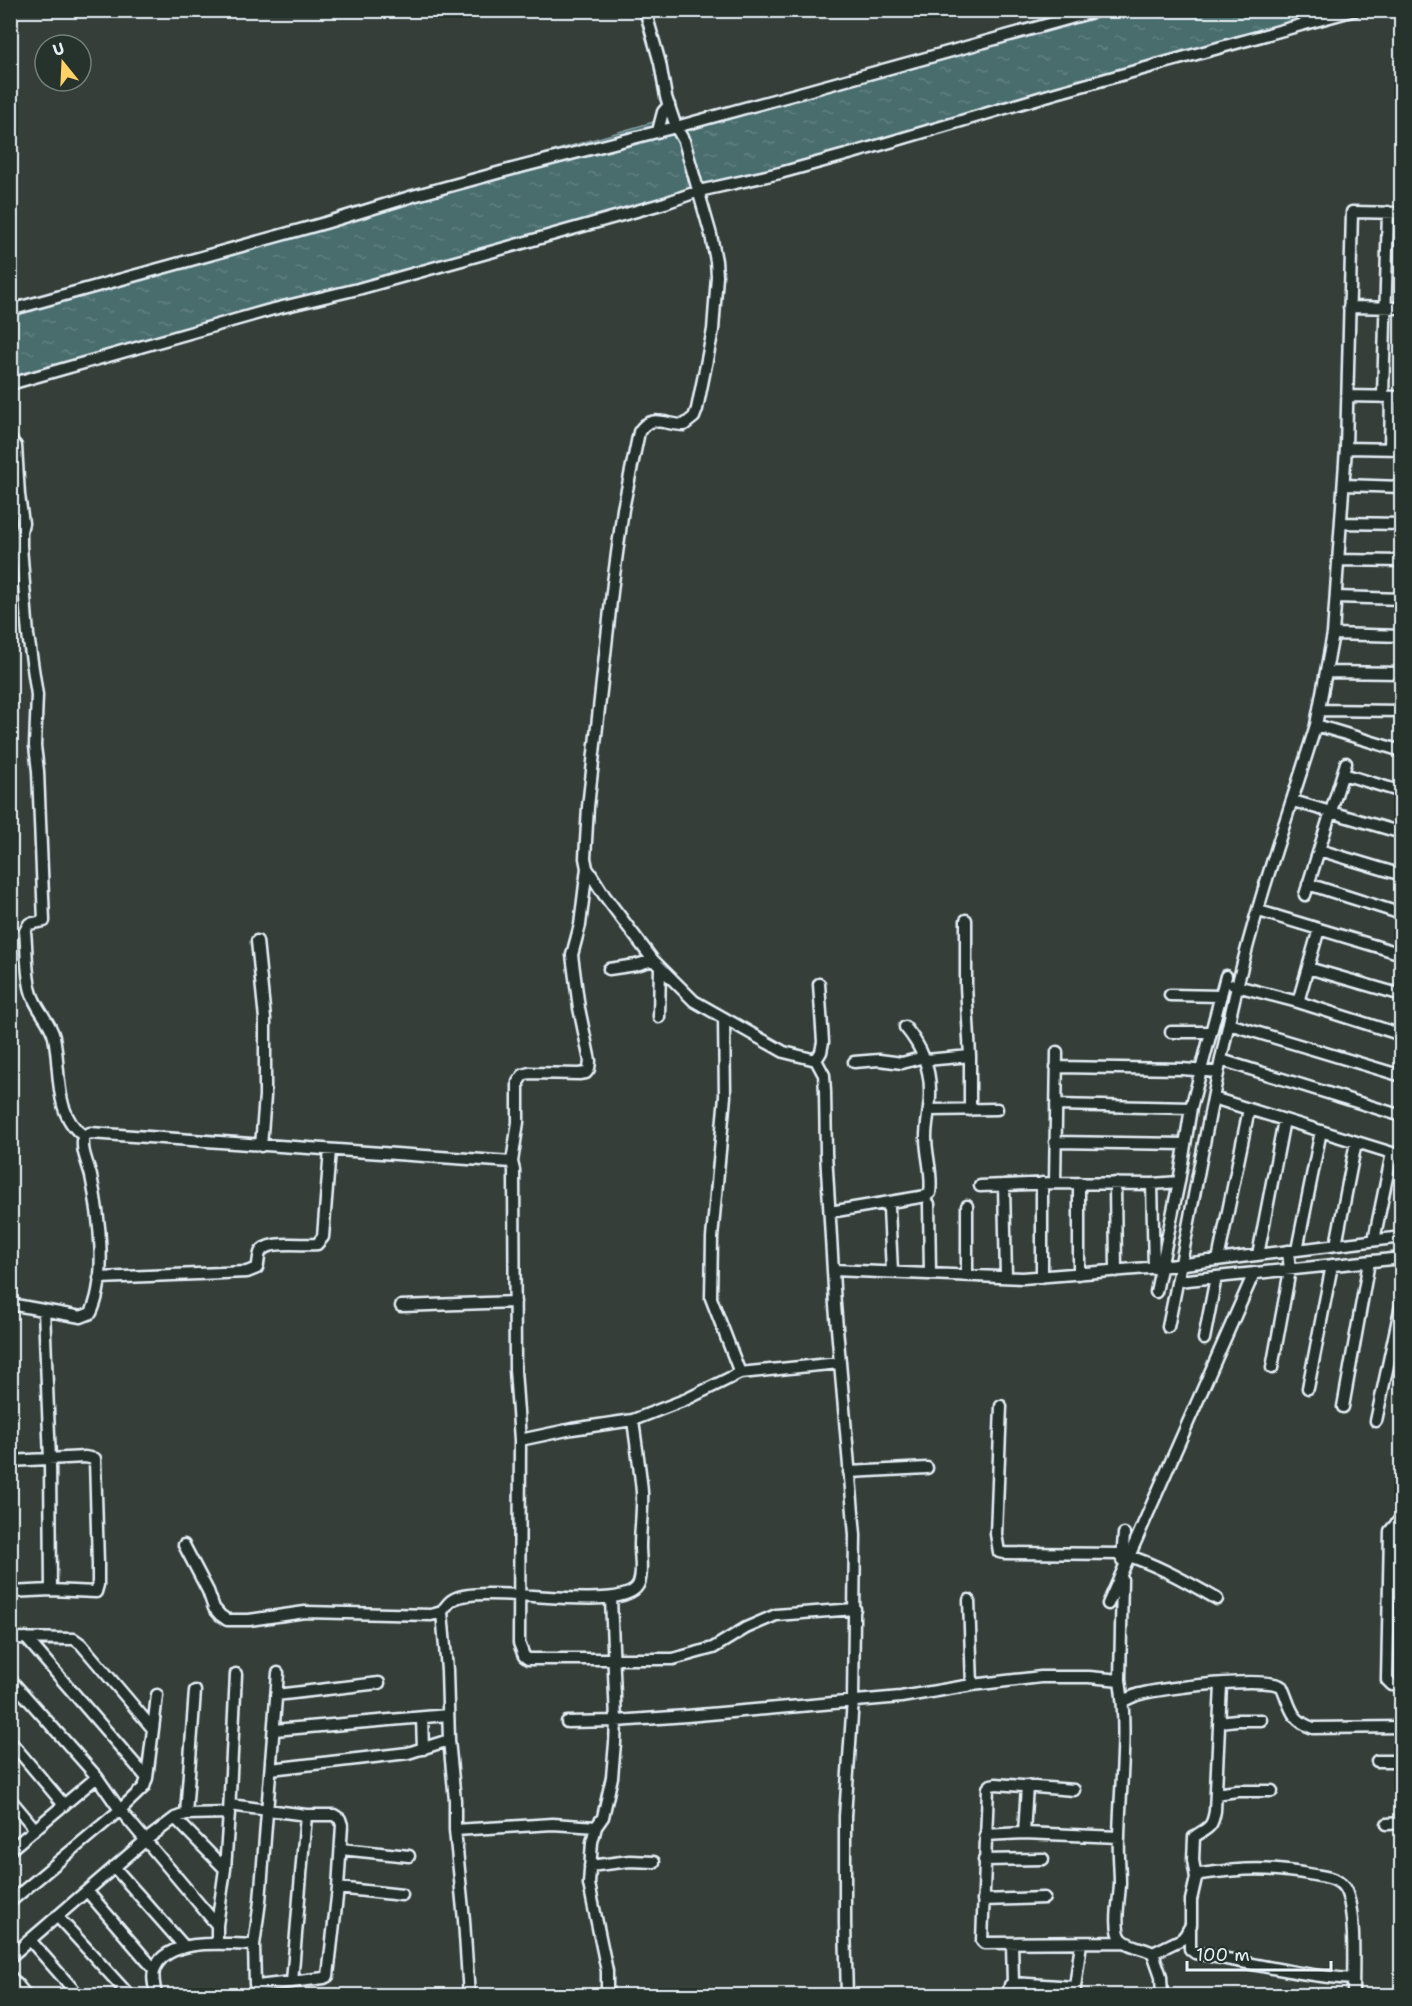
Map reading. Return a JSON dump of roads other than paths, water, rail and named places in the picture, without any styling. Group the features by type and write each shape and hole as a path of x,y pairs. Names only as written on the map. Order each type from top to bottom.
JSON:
{"street":[{"path":"645,10 669,105 676,127 684,141 698,186 716,261 717,276 712,330 694,417 684,425 651,421 645,423 639,432 623,508 588,807 585,858 587,868 580,925 572,955 579,1008 590,1060 589,1069 586,1073 579,1074 529,1073 520,1078 518,1082 518,1122 512,1162 514,1170 515,1370 520,1440 519,1643 524,1656 528,1659 663,1659 713,1648 746,1628 776,1615 855,1609"},
{"path":"10,310 325,223 413,196 676,127 1100,10"},
{"path":"10,384 270,310 358,289 665,203 698,186 780,173 834,159 1025,102 1355,10"},
{"path":"658,131 663,112 669,105"},
{"path":"1168,1327 1218,1072 1238,986 1316,725 1333,634 1346,448 1352,212 1401,213"},
{"path":"1388,213 1386,308 1392,397 1390,449"},
{"path":"1349,307 1401,308"},
{"path":"1347,396 1392,397"},
{"path":"10,439 16,446 23,523 21,546 28,635 37,695 35,746 44,921 30,923 25,931 31,991 54,1037 62,1100 68,1118 84,1136"},
{"path":"1346,448 1401,449"},
{"path":"1344,485 1401,487"},
{"path":"1341,523 1401,524"},
{"path":"1339,560 1401,561"},
{"path":"1336,597 1401,599"},
{"path":"1333,634 1401,636"},
{"path":"1326,672 1401,673"},
{"path":"1319,710 1401,711"},
{"path":"1316,725 1401,751"},
{"path":"1401,792 1344,768 1307,890 1401,914"},
{"path":"1293,801 1401,833"},
{"path":"1319,850 1401,875"},
{"path":"587,868 604,895 656,963 694,1001 784,1052 816,1060 824,1075 826,1153 839,1363 855,1534 853,1700 845,1816 847,1995"},
{"path":"1259,911 1401,954"},
{"path":"966,920 970,1110"},
{"path":"1298,1002 1319,929"},
{"path":"257,941 265,1019 265,1096 261,1146"},
{"path":"609,969 656,963"},
{"path":"656,963 659,1017"},
{"path":"1308,968 1401,995"},
{"path":"1157,1267 1179,1182 1191,1108 1200,1070 1225,980 1238,986 1298,1002 1401,1035"},
{"path":"816,1060 823,1042 819,984"},
{"path":"1170,995 1221,996"},
{"path":"724,1018 725,1096 712,1238 711,1298 740,1373"},
{"path":"1229,1024 1401,1076"},
{"path":"830,1212 926,1196 930,1193 932,1184 926,1138 930,1084 925,1058 905,1027"},
{"path":"1171,1032 1211,1032"},
{"path":"1055,1183 1057,1052"},
{"path":"854,1062 879,1060 902,1064 925,1058 970,1056"},
{"path":"1221,1059 1401,1116"},
{"path":"1056,1066 1218,1072"},
{"path":"1213,1098 1397,1155 1374,1240"},
{"path":"1056,1105 1191,1108"},
{"path":"929,1110 997,1109"},
{"path":"1218,1260 1249,1109"},
{"path":"1258,1255 1284,1120"},
{"path":"1272,1368 1293,1250 1321,1131"},
{"path":"84,1136 90,1133 512,1162"},
{"path":"10,1304 81,1317 91,1313 95,1306 99,1278 100,1240 90,1173 83,1149 84,1136"},
{"path":"1055,1142 1185,1144"},
{"path":"1336,1245 1356,1142"},
{"path":"99,1278 247,1272 257,1268 260,1254 265,1247 276,1244 317,1244 323,1237 330,1150"},
{"path":"980,1186 1179,1182"},
{"path":"1042,1183 1042,1277"},
{"path":"1079,1183 1079,1274"},
{"path":"1115,1183 1116,1271"},
{"path":"1152,1184 1157,1267 1156,1292"},
{"path":"1004,1185 1006,1278"},
{"path":"929,1204 930,1274"},
{"path":"967,1206 967,1275"},
{"path":"889,1208 892,1272"},
{"path":"833,1270 1006,1278 1042,1277 1157,1267 1401,1237"},
{"path":"1178,1281 1401,1258"},
{"path":"1343,1407 1369,1262"},
{"path":"1308,1388 1332,1265"},
{"path":"1108,1604 1254,1273"},
{"path":"1204,1338 1216,1277"},
{"path":"1376,1421 1401,1300"},
{"path":"401,1306 515,1302"},
{"path":"44,1310 50,1460 51,1590"},
{"path":"520,1440 633,1420 687,1399 740,1373 839,1363"},
{"path":"1001,1406 996,1534 999,1552 1123,1554 1182,1580 1217,1599"},
{"path":"469,1995 455,1830 442,1612 446,1604 467,1594 611,1598 636,1589 640,1583 642,1497 633,1420"},
{"path":"10,1461 85,1456 95,1459 98,1564 96,1592 51,1590 10,1592"},
{"path":"849,1472 927,1468"},
{"path":"1401,1516 1389,1532 1388,1680 1392,1685 1401,1685"},
{"path":"1389,1532 1401,1531"},
{"path":"1124,1534 1120,1680 1123,1701 1123,1766 1117,1925 1120,1937 1125,1942"},
{"path":"184,1545 214,1608 220,1616 228,1620 249,1620 305,1612 431,1615 442,1612"},
{"path":"607,1995 607,1971 589,1884 592,1842 596,1827 603,1817 612,1777 616,1721 611,1598"},
{"path":"969,1600 972,1685"},
{"path":"10,1638 74,1639 81,1644 153,1729"},
{"path":"26,1638 147,1778"},
{"path":"10,1957 146,1840 181,1816 229,1809 267,1809 306,1815 334,1815 340,1820 341,1848 338,1888 328,1976 258,1986 255,1984 254,1945 260,1901 267,1809 271,1769 278,1673"},
{"path":"217,1944 217,1925 225,1869 237,1674"},
{"path":"567,1722 616,1721 900,1696 972,1685 1064,1676 1120,1680"},
{"path":"10,1679 97,1778 120,1810 217,1925"},
{"path":"276,1695 379,1683"},
{"path":"1123,1701 1139,1694 1196,1686 1237,1683 1279,1684 1299,1723 1313,1728 1401,1727"},
{"path":"1221,1685 1216,1794 1212,1825 1194,1837 1193,1860 1196,1878 1191,1900 1190,1949 1194,1953 1311,1976 1353,1979"},
{"path":"195,1691 181,1816 225,1869"},
{"path":"10,1902 120,1810 144,1787 157,1695"},
{"path":"274,1730 448,1715"},
{"path":"422,1718 423,1749"},
{"path":"1219,1722 1237,1719 1262,1720"},
{"path":"271,1769 408,1754 449,1740"},
{"path":"10,1741 64,1805"},
{"path":"1377,1761 1401,1761"},
{"path":"10,1850 97,1778"},
{"path":"1074,1790 996,1784 988,1788 981,1938 983,1942 1125,1942 1153,1953 1182,1938 1191,1925"},
{"path":"1024,1833 1027,1786"},
{"path":"1216,1794 1237,1791 1272,1791"},
{"path":"10,1799 35,1829"},
{"path":"292,1982 306,1815"},
{"path":"1387,1824 1401,1823"},
{"path":"455,1830 553,1824 596,1827"},
{"path":"985,1834 1024,1833 1119,1837"},
{"path":"341,1848 409,1857"},
{"path":"984,1860 1043,1859"},
{"path":"590,1866 630,1861 654,1862"},
{"path":"114,1867 184,1946"},
{"path":"1196,1878 1200,1874 1268,1868 1324,1877 1342,1884 1350,1906 1353,1995"},
{"path":"338,1888 402,1895"},
{"path":"87,1891 154,1969 156,1995"},
{"path":"983,1900 1044,1898"},
{"path":"57,1916 130,1995"},
{"path":"30,1940 79,1995"},
{"path":"1008,1995 1012,1983 1012,1943"},
{"path":"1012,1983 1075,1991 1081,1943"},
{"path":"154,1969 163,1957 184,1946 254,1945"},
{"path":"1153,1953 1161,1976 1162,1995"},
{"path":"10,1976 27,1995"}],"water":[{"path":"1096,11 1356,11 11,383 11,309 660,120 676,127"}]}
